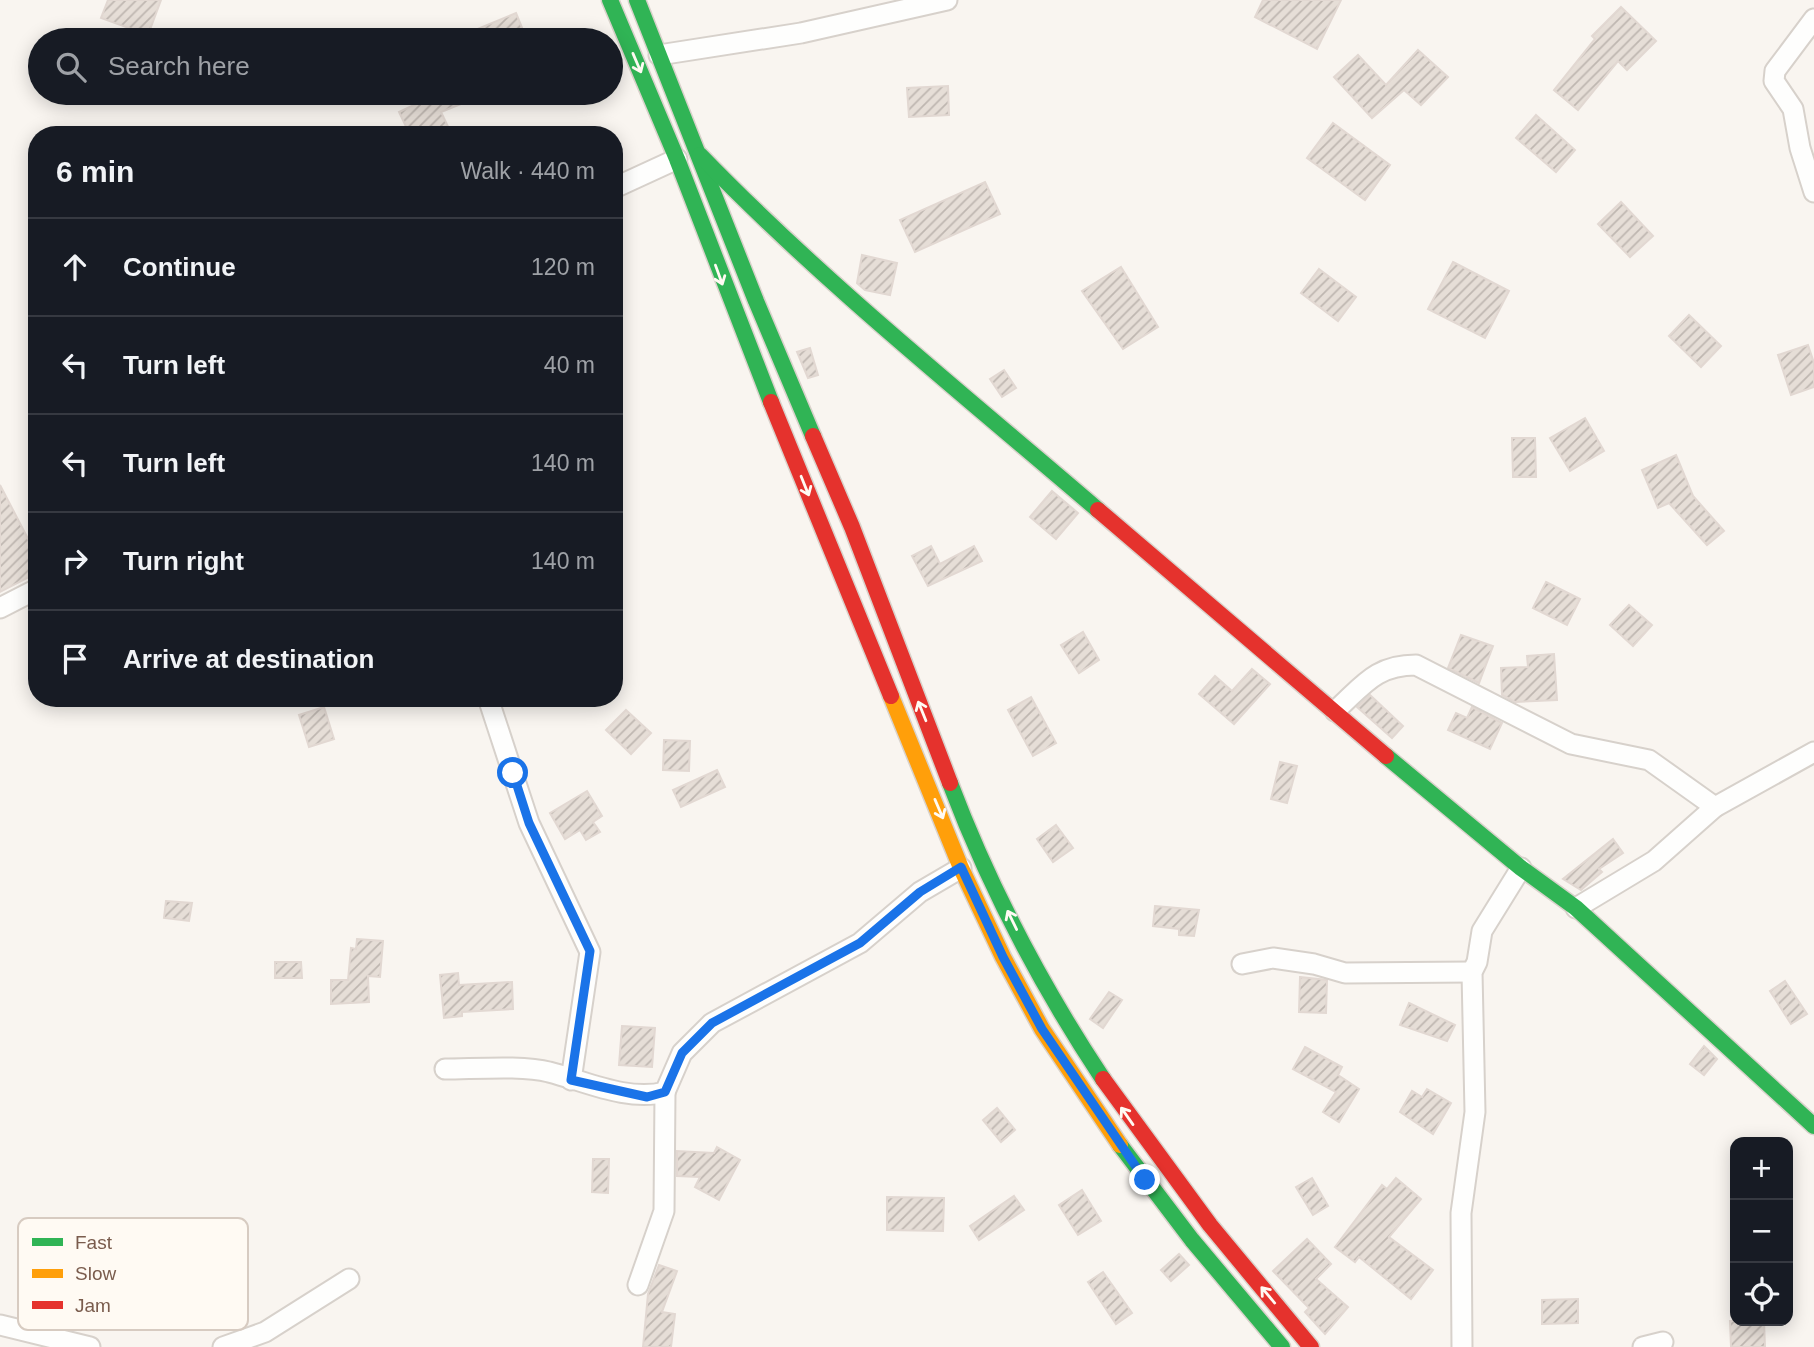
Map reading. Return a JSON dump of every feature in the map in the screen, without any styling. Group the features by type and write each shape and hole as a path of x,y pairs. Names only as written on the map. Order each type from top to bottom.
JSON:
{"main road":[{"path":"610,0 622,28"},
{"path":"636,0 852,527 959,807 1062,1018 1163,1166 1311,1347"},
{"path":"623,31 677,159 761,379 961,867 1003,957 1042,1029 1104,1124 1192,1240 1282,1347"},
{"path":"698,153 762,219 828,279 1087,503 1521,867 1576,908 1814,1126"},
{"path":"761,379 786,368"}],"street":[{"path":"659,55 801,33 947,0"},
{"path":"1814,19 1775,71 1774,81 1793,109 1800,148 1814,191"},
{"path":"623,184 677,159"},
{"path":"0,608 28,594"},
{"path":"1335,711 1377,674 1394,665 1416,665 1571,744 1649,760 1715,807"},
{"path":"491,707 529,823 590,951 571,1080"},
{"path":"1576,908 1654,861 1715,807 1814,752"},
{"path":"638,1285 664,1211 665,1092 682,1053 712,1023 860,943 920,892 961,867"},
{"path":"1462,1347 1461,1213 1475,1112 1472,972 1477,962 1482,931 1521,867"},
{"path":"1242,964 1273,958 1314,964 1345,973 1472,972"},
{"path":"445,1069 547,1071 571,1080 647,1097 665,1092"},
{"path":"223,1347 265,1332 349,1279"},
{"path":"0,1325 18,1329"},
{"path":"20,1330 90,1347"},
{"path":"1643,1347 1663,1342"}],"building":[{"path":"108,0 161,0 151,28 129,28 101,18"},
{"path":"1263,0 1341,0 1317,49 1255,17"},
{"path":"1621,7 1656,41 1627,70 1618,61 1578,110 1554,90 1595,39 1592,36"},
{"path":"516,13 522,28 480,28"},
{"path":"1418,50 1448,77 1421,105 1404,90 1372,118 1334,77 1358,55 1386,85"},
{"path":"948,86 949,115 909,117 907,88"},
{"path":"414,105 458,105 441,112 448,126 406,126 399,112"},
{"path":"1536,115 1575,150 1556,172 1516,138"},
{"path":"1333,123 1390,165 1365,200 1307,158"},
{"path":"985,182 1000,214 915,252 900,220"},
{"path":"1621,202 1653,236 1630,257 1598,224"},
{"path":"862,255 897,263 890,295 865,290 857,283"},
{"path":"1453,262 1509,291 1485,338 1428,309"},
{"path":"1121,267 1158,327 1123,349 1082,291"},
{"path":"1319,269 1356,297 1338,321 1301,293"},
{"path":"1689,315 1721,346 1701,367 1669,336"},
{"path":"1808,345 1814,363 1814,387 1791,395 1778,355"},
{"path":"810,348 818,375 808,378 797,352"},
{"path":"1004,370 1016,388 1002,397 990,379"},
{"path":"1585,418 1604,451 1570,471 1550,438"},
{"path":"1512,438 1535,438 1536,477 1513,477"},
{"path":"1676,455 1693,496 1724,531 1707,545 1669,503 1658,508 1642,470"},
{"path":"0,485 28,539 28,578 0,592"},
{"path":"1052,491 1078,513 1056,539 1030,517"},
{"path":"931,546 940,564 974,546 982,561 928,586 912,556"},
{"path":"1546,582 1580,599 1567,625 1533,608"},
{"path":"1629,605 1652,625 1633,646 1610,625"},
{"path":"1083,632 1099,660 1079,673 1061,645"},
{"path":"1461,635 1493,646 1479,683 1448,668"},
{"path":"1554,654 1557,700 1515,702 1502,695 1501,668 1528,667 1527,656"},
{"path":"1252,669 1270,684 1234,724 1199,694 1215,676 1232,691"},
{"path":"1370,695 1403,726 1392,738 1357,707"},
{"path":"1031,697 1056,743 1033,756 1008,710"},
{"path":"324,707 334,739 309,747 299,715"},
{"path":"1472,707 1502,723 1490,749 1448,730 1456,713 1467,718"},
{"path":"626,710 651,733 631,754 606,730"},
{"path":"664,740 690,741 689,771 663,770"},
{"path":"1280,762 1297,766 1287,803 1271,799"},
{"path":"717,770 725,787 681,807 673,790"},
{"path":"587,791 602,816 593,822 600,832 586,840 580,830 565,839 550,813"},
{"path":"1056,825 1073,848 1053,862 1037,839"},
{"path":"1613,839 1623,853 1599,869 1602,872 1581,890 1563,879"},
{"path":"166,901 192,903 189,921 164,918"},
{"path":"1155,906 1199,910 1194,936 1179,935 1179,929 1153,926"},
{"path":"357,939 383,941 380,977 368,976 369,1002 331,1004 331,980 348,980 351,948 356,949"},
{"path":"275,962 301,962 302,978 275,978"},
{"path":"458,973 459,985 512,982 513,1009 462,1012 462,1016 444,1018 440,975"},
{"path":"1300,977 1327,980 1326,1013 1299,1012"},
{"path":"1785,981 1807,1014 1791,1024 1770,991"},
{"path":"1109,992 1122,1000 1103,1028 1090,1019"},
{"path":"1409,1003 1455,1025 1447,1041 1400,1025"},
{"path":"622,1026 655,1028 652,1067 619,1065"},
{"path":"1704,1046 1717,1059 1704,1075 1690,1064"},
{"path":"1305,1047 1342,1067 1338,1075 1359,1089 1339,1122 1323,1112 1336,1092 1293,1069"},
{"path":"1427,1089 1451,1103 1433,1134 1400,1112 1412,1091 1422,1097"},
{"path":"997,1108 1015,1130 1001,1142 983,1120"},
{"path":"717,1147 740,1160 719,1200 695,1187 700,1177 677,1176 677,1151 714,1153"},
{"path":"593,1159 609,1159 608,1193 592,1192"},
{"path":"1312,1178 1328,1206 1313,1215 1296,1187"},
{"path":"1396,1178 1421,1199 1389,1237 1433,1270 1411,1299 1359,1257 1355,1262 1335,1247 1382,1185 1387,1189"},
{"path":"1082,1190 1101,1221 1078,1235 1059,1205"},
{"path":"1014,1196 1024,1210 979,1240 970,1226"},
{"path":"887,1197 944,1198 943,1231 887,1230"},
{"path":"1307,1239 1331,1264 1316,1279 1348,1307 1325,1334 1305,1312 1309,1308 1273,1271"},
{"path":"1179,1254 1189,1265 1171,1281 1161,1270"},
{"path":"659,1265 677,1271 662,1312 675,1314 671,1347 643,1347 648,1294"},
{"path":"1103,1272 1132,1313 1116,1324 1088,1282"},
{"path":"1578,1299 1578,1323 1542,1324 1542,1300"},
{"path":"1730,1326 1764,1326 1765,1347 1731,1347"}],"traffic: fast":[{"path":"610,0 622,28"},
{"path":"637,0 756,301 813,436"},
{"path":"623,31 677,159 771,402"},
{"path":"700,155 845,293 1098,510"},
{"path":"1386,756 1521,868 1576,908 1814,1126"},
{"path":"950,783 965,822 1018,935 1103,1079"},
{"path":"1120,1145 1192,1240 1282,1347"}],"traffic: slow":[{"path":"891,696 961,868 1003,957 1042,1029 1120,1145"}],"traffic: jam":[{"path":"771,402 891,696"},
{"path":"813,436 852,527 950,783"},
{"path":"1098,510 1386,756"},
{"path":"1103,1079 1210,1225 1311,1347"}],"route":[{"path":"513,773 529,823 590,951 571,1080 647,1097 665,1092 682,1053 712,1023 860,943 920,892 961,867 1003,957 1042,1029 1104,1124 1145,1180"}]}
